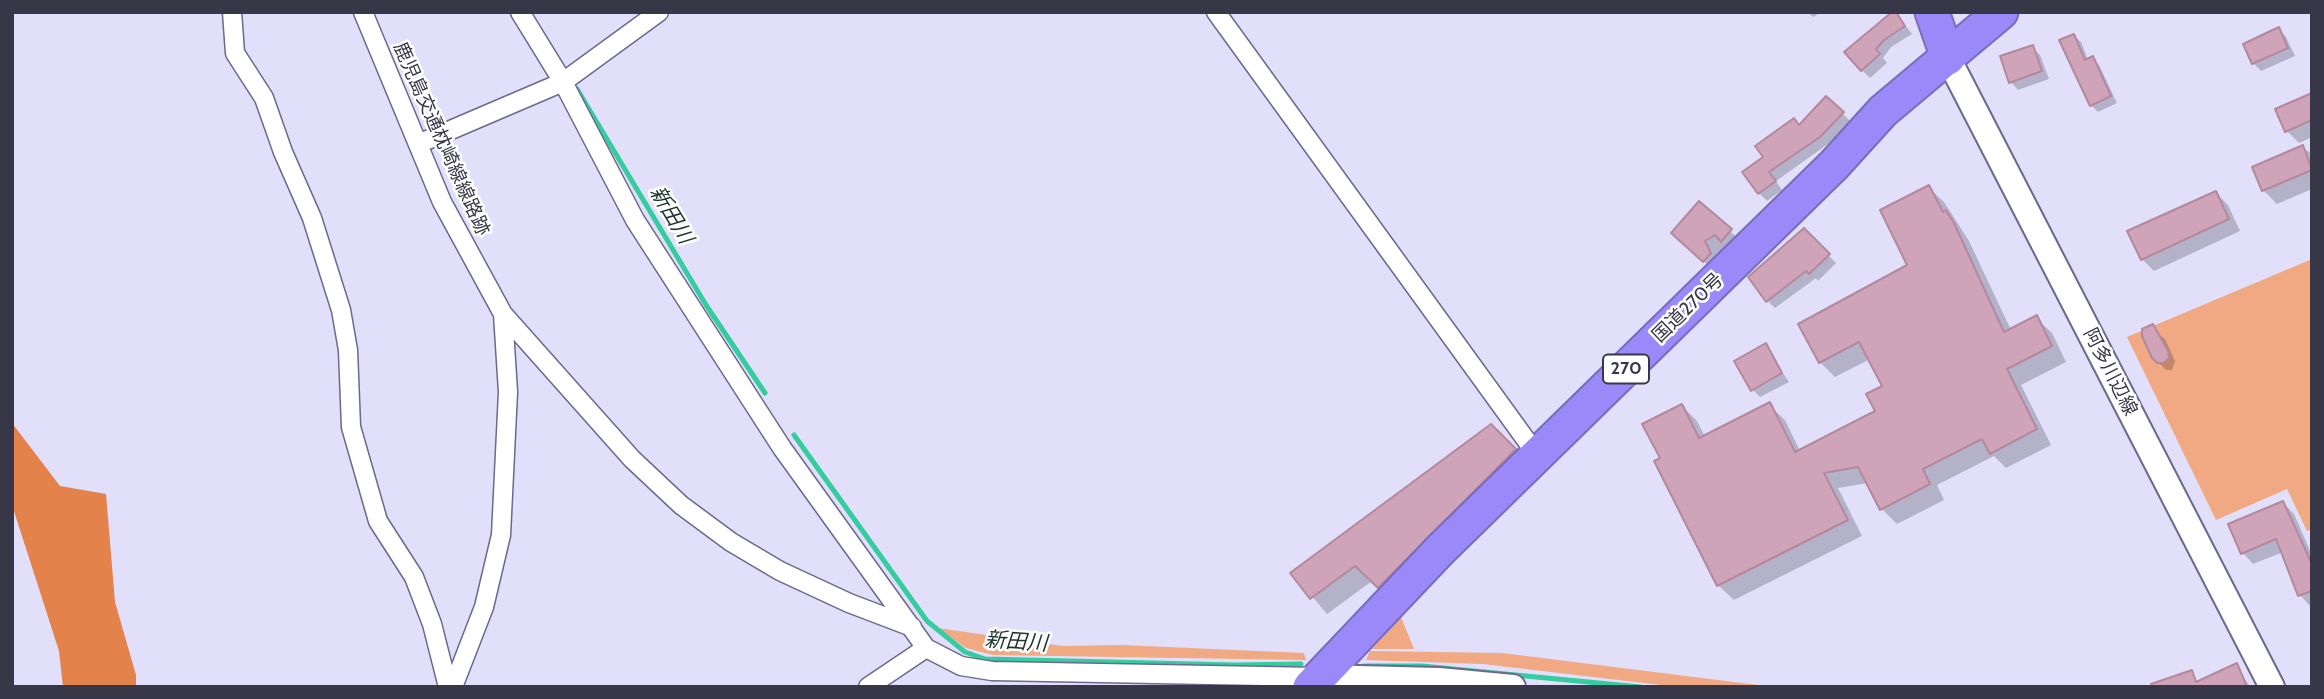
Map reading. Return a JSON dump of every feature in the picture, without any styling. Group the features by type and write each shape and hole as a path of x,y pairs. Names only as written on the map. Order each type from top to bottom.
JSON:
{"highway":[{"path":"1932,12 1948,58"},
{"name":"270","path":"1948,58 2001,12"},
{"name":"国道270号","path":"1314,682 1440,550 1834,165 1883,111 1948,58"}],"main road":[{"name":"阿多川辺線","path":"1948,58 2272,687"},
{"path":"1314,682 1440,683 1513,687"}],"street":[{"path":"232,12 236,53 264,98 312,218 341,310 348,350 351,427 378,521 414,577 451,687"},
{"name":"鹿児島交通枕崎線線路跡","path":"363,12 458,236 503,314 508,392 501,535 484,607 451,687"},
{"path":"520,12 563,82 635,220 782,448 926,648 961,666 992,671 1314,682"},
{"path":"418,144 563,82 659,12"},
{"path":"1216,12 1537,455"},
{"path":"503,314 632,459 681,505 731,542 803,582 912,627"},
{"path":"868,687 926,648"}],"shaded area":[{"path":"2312,259 2312,529 2307,531 2287,489 2216,520 2127,337"},
{"path":"12,423 60,486 106,494 115,602 136,675 136,687 63,687 59,651 12,505"},
{"path":"1401,617 1414,649 1372,649"},
{"path":"938,628 1062,646 1121,645 1304,653 1306,660 993,655 966,648"},
{"path":"1370,651 1502,653 1774,687 1678,687 1483,664 1366,660"}],"building":[{"path":"1892,12 1896,12 1905,26 1884,40 1876,49 1880,54 1861,71 1844,52"},
{"path":"2279,27 2288,48 2252,64 2243,44"},
{"path":"2074,34 2085,60 2093,56 2111,96 2090,106 2059,40"},
{"path":"2033,45 2042,71 2009,83 2000,56"},
{"path":"2312,93 2312,120 2285,132 2275,109"},
{"path":"1826,96 1844,112 1820,137 1769,172 1776,181 1758,194 1742,172 1763,157 1755,146 1794,118 1799,125"},
{"path":"2303,145 2312,170 2262,191 2252,167"},
{"path":"1929,185 1943,212 1946,210 1954,223 2004,332 2037,315 2052,346 2007,369 2037,429 1990,454 1982,439 1923,469 1930,484 1880,510 1858,467 1824,473 1848,520 1717,586 1654,461 1660,458 1642,424 1682,404 1699,438 1770,402 1795,452 1875,411 1866,394 1882,386 1859,342 1819,363 1798,324 1907,265 1880,210"},
{"path":"2216,191 2229,219 2141,260 2127,231"},
{"path":"1699,201 1732,229 1721,242 1715,235 1705,241 1711,253 1703,262 1671,233"},
{"path":"1804,228 1830,254 1809,274 1806,271 1766,302 1748,277"},
{"path":"2153,324 2168,351 2169,358 2164,363 2157,363 2152,358 2142,336 2142,329"},
{"path":"1766,343 1782,373 1751,391 1734,361"},
{"path":"1491,424 1516,449 1378,588 1355,566 1310,599 1290,573"},
{"path":"2283,501 2312,564 2312,591 2298,596 2276,539 2241,554 2228,524"},
{"path":"2237,663 2247,687 2152,687 2151,684 2192,670 2196,682"}],"waterway":[{"name":"新田川","path":"577,89 706,305 765,393"},
{"name":"新田川","path":"794,435 927,621 965,652 985,659 1301,664"},
{"name":"新田川","path":"1364,666 1422,666 1640,687"}]}
